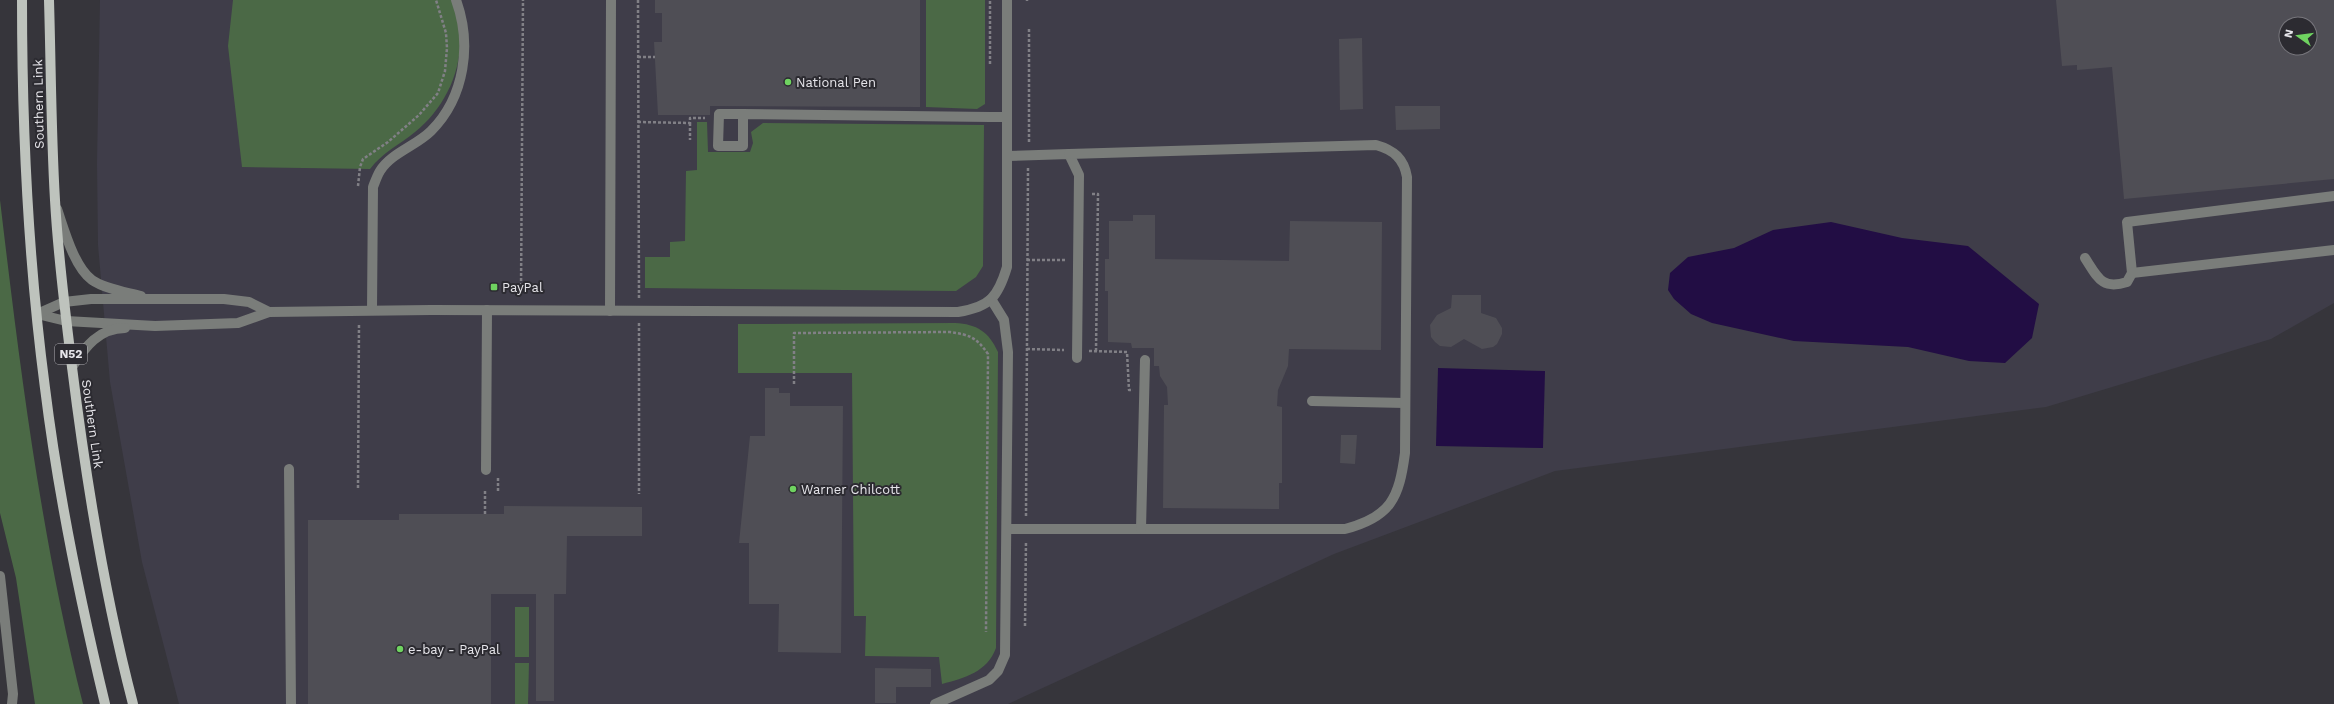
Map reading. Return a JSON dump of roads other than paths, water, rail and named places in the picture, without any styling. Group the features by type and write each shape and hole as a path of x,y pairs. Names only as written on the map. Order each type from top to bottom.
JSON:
{"main road":[{"name":"Southern Link","path":"22,0 24,154 37,314 53,448 74,562 105,704"},
{"name":"Southern Link","path":"48,0 55,201 66,320 80,434 100,554 121,660 133,704"}],"street":[{"path":"372,310 373,187 380,170 386,163 431,131 456,90 465,51 464,27 456,0"},
{"path":"610,311 611,0"},
{"path":"72,367 84,348 100,334 120,328 238,323 269,312 487,310 958,312 978,309 991,299 1001,286 1007,267 1007,0"},
{"path":"743,114 742,146 718,146 719,114 743,114 1007,117"},
{"path":"1007,156 1029,154 1376,146 1388,148 1398,155 1405,166 1407,177 1405,453 1401,483 1383,513 1374,520 1345,529 1007,529"},
{"path":"1069,154 1079,175 1077,354"},
{"path":"2085,258 2098,277 2105,284 2114,286 2127,282 2132,273 2127,222 2334,196"},
{"path":"55,201 70,247 81,266 92,280 154,300"},
{"path":"2132,273 2334,250"},
{"path":"37,314 64,302 91,299 224,299 248,302 269,312"},
{"path":"935,704 989,680 998,671 1005,655 1008,352 1004,320 991,299"},
{"path":"486,470 487,310"},
{"path":"37,314 66,320 155,326"},
{"path":"1141,529 1145,360"},
{"path":"1312,401 1405,403"},
{"path":"289,469 291,704"},
{"path":"0,576 13,694 12,704"}],"place":[{"name":"National Pen","path":"788,82"},
{"name":"PayPal","path":"494,287"},
{"name":"Warner Chilcott","path":"793,489"},
{"name":"e-bay - PayPal","path":"400,649"}]}
